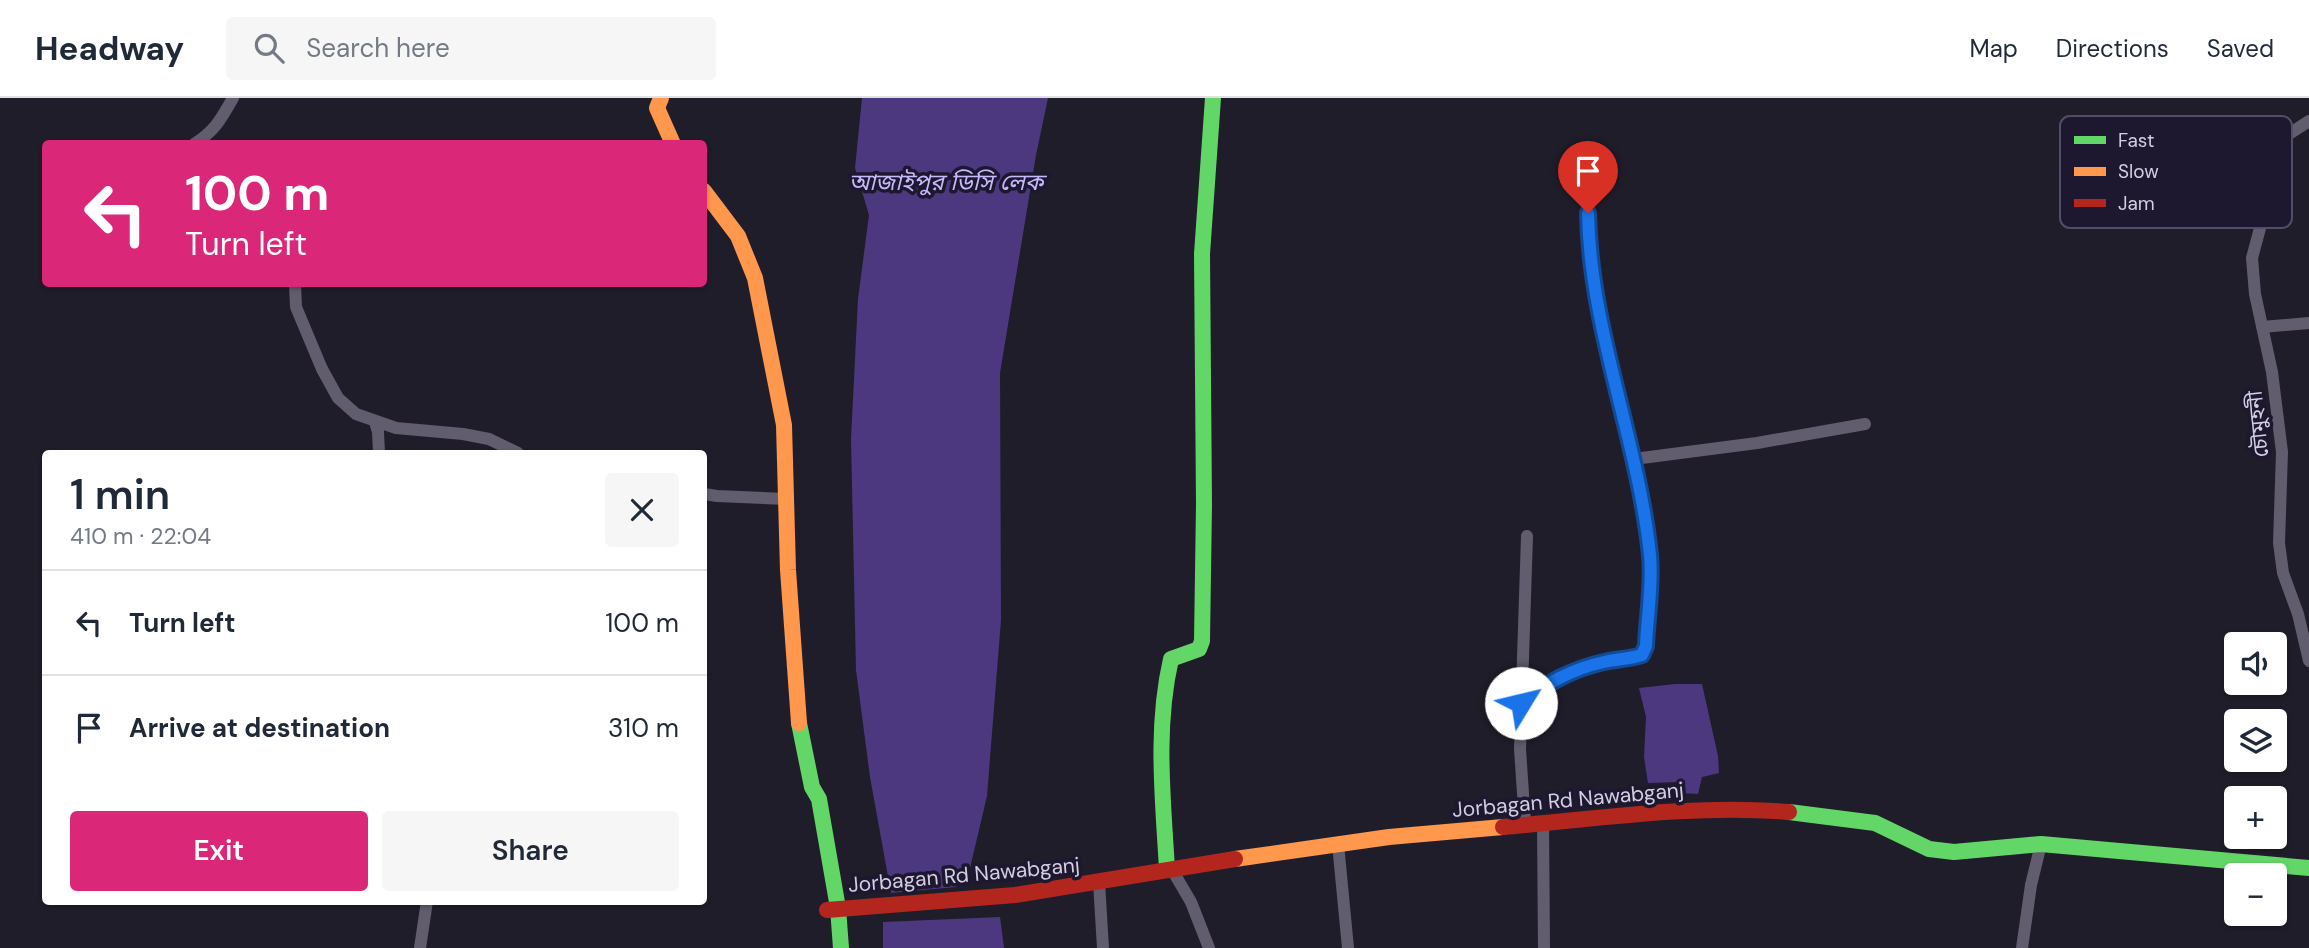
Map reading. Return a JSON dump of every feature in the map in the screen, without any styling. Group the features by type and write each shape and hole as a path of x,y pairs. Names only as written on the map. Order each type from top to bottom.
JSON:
{"street":[{"path":"200,140 216,127 233,98"},
{"path":"661,98 657,108 671,140"},
{"path":"1209,948 1191,902 1169,869 1163,800 1162,716 1171,660 1199,649 1202,641 1205,518 1202,254 1213,98"},
{"name":"চৌমুহনী","path":"2292,132 2309,121"},
{"path":"1521,703 1544,685 1569,672 1642,655 1646,646 1650,558 1634,459 1600,321 1589,236 1588,189"},
{"path":"707,195 738,236 755,278 784,425 788,570 798,717 811,787 819,799 832,909 841,948"},
{"name":"চৌমুহনী","path":"2260,228 2252,258 2255,294 2272,372 2282,452 2279,542 2283,573 2298,614 2309,662"},
{"path":"295,287 296,307 322,369 338,398 356,414 396,428 489,439 512,450"},
{"path":"2262,327 2309,323"},
{"path":"375,422 379,450"},
{"path":"1634,459 1756,443 1865,424"},
{"path":"707,494 786,499"},
{"path":"1525,824 1520,749 1527,536"},
{"name":"Jorbagan Rd Nawabganj","path":"832,909 1015,895 1338,844 1543,822 1750,809 1824,815 1875,823 1929,849 1954,852 2041,844 2309,868"},
{"path":"1543,822 1544,948"},
{"path":"1338,844 1348,948"},
{"path":"2022,948 2031,885 2041,844"},
{"path":"1099,882 1103,948"},
{"path":"419,948 426,905"},
{"path":"831,948 832,909"}],"water":[{"name":"আজাইপুর ডিসি লেক","path":"862,98 1048,98 1000,373 1001,620 987,796 970,868 956,887 891,893 870,777 856,670 851,439 858,299 869,215 855,168"},
{"path":"1702,684 1718,756 1719,773 1702,777 1698,794 1681,793 1678,782 1648,783 1644,757 1646,717 1639,688"},
{"path":"1000,917 1004,948 883,948 883,922"}],"traffic: fast":[{"path":"1167,869 1162,790 1166,685 1171,659 1199,649 1202,641 1202,254 1213,98"},
{"path":"799,723 812,787 819,799 838,908 841,948"},
{"path":"1789,812 1875,823 1929,849 1954,852 2041,844 2309,868"}],"traffic: slow":[{"path":"661,98 657,108 671,140"},
{"path":"707,195 738,236 755,278 784,425 788,570 799,723"},
{"path":"1235,859 1389,837 1503,827"}],"traffic: jam":[{"path":"1503,827 1682,811 1789,812"},
{"path":"827,910 1015,895 1235,859"}],"route":[{"path":"1521,703 1544,685 1569,672 1642,655 1646,646 1650,558 1634,459 1600,321 1588,213"}]}
